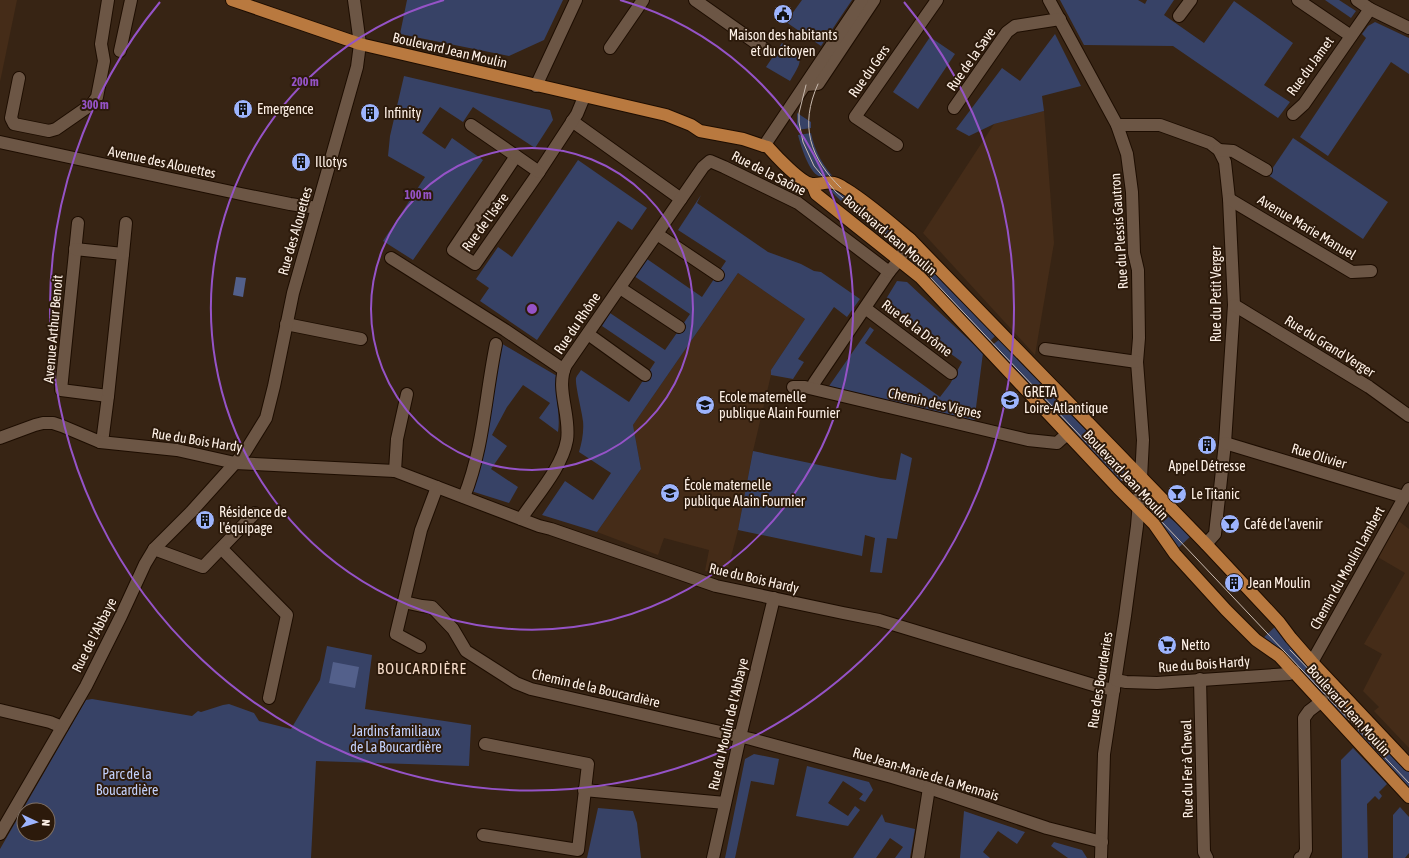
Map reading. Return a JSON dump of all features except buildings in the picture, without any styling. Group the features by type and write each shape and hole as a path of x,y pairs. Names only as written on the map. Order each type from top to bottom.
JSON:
{"main road":[{"name":"Boulevard Jean Moulin","path":"232,0 360,44 666,115 691,125 700,131 766,146 790,170 804,181 812,184 826,182 837,184 880,213 910,239 1206,544 1277,620 1290,638 1312,662 1409,765"},
{"name":"Boulevard Jean Moulin","path":"812,184 816,194 920,277 1118,488 1154,524 1175,554 1228,612 1256,640 1279,656 1294,671 1409,798"}],"street":[{"path":"18,78 11,118 14,124 49,131 56,130 92,104 97,97 104,61 101,44 108,0"},
{"path":"120,51 131,0"},
{"name":"Rue des Alouettes","path":"234,463 245,452 266,418 296,281 356,67 360,44 354,0"},
{"path":"536,86 576,0"},
{"path":"610,48 643,0"},
{"path":"812,85 832,43 862,0"},
{"path":"766,146 874,0"},
{"name":"Rue du Gers","path":"897,145 855,117 937,0"},
{"name":"Rue du Plessis Gautron","path":"1049,0 1117,125 1127,154 1132,192 1134,253 1138,270 1139,338 1137,362 1142,424 1141,478"},
{"path":"1179,16 1191,0"},
{"name":"Rue du Jamet","path":"1298,0 1351,36"},
{"path":"1357,0 1409,28"},
{"path":"698,1 766,50"},
{"name":"Rue du Jamet","path":"1293,114 1304,104 1370,8"},
{"name":"Rue de la Save","path":"954,108 1007,32 1015,26 1060,19"},
{"name":"Rue de l'Isère","path":"516,156 453,250 475,264 539,172 572,121 584,97"},
{"path":"572,121 681,199"},
{"path":"471,125 539,172"},
{"path":"1117,125 1160,125 1210,143 1219,150 1232,151 1266,170"},
{"name":"Avenue des Alouettes","path":"0,142 241,194 317,208"},
{"name":"Rue du Petit Verger","path":"1206,544 1215,534 1225,443 1234,305 1229,199 1225,162 1219,150"},
{"name":"Rue du Rhône","path":"521,519 559,462 564,448 567,420 562,386 564,370 703,167 710,161"},
{"name":"Rue de la Saône","path":"710,161 798,203 889,272"},
{"name":"Avenue Marie Manuel","path":"1229,199 1352,272 1371,271"},
{"name":"Avenue Arthur Benoit","path":"78,223 61,390 108,396"},
{"path":"100,442 103,435 108,396 126,223"},
{"path":"657,234 718,275"},
{"name":"Rue de la Drôme","path":"814,383 889,272 899,260 910,239"},
{"path":"75,249 123,254"},
{"path":"391,258 505,330 564,370"},
{"path":"620,288 679,327"},
{"name":"Rue du Grand Verger","path":"1234,305 1369,387 1409,416"},
{"name":"Rue de la Drôme","path":"865,308 951,373"},
{"path":"286,324 361,339"},
{"path":"588,334 645,375"},
{"path":"464,497 472,477 483,432 491,369 496,344"},
{"path":"1045,349 1137,362"},
{"name":"Chemin des Vignes","path":"793,387 805,387 1028,440 1057,443 1067,434"},
{"path":"395,471 397,439 407,394"},
{"name":"Rue du Bois Hardy","path":"0,438 44,422 62,426 100,442 177,450 234,463 395,471 521,519 716,586 879,620 1100,687 1126,682 1156,683 1289,674 1294,671"},
{"name":"Rue Olivier","path":"1225,443 1406,493"},
{"name":"Rue de l'Abbaye","path":"0,834 86,686 145,564 154,549 191,512 234,463"},
{"name":"Rue des Bourderies","path":"1101,858 1104,754 1115,685 1141,478"},
{"path":"420,647 396,634 421,530 438,487"},
{"name":"Chemin du Moulin Lambert","path":"1312,662 1406,493"},
{"path":"154,549 203,567 222,549 255,513"},
{"path":"222,549 287,615 269,698"},
{"name":"Rue du Moulin de l'Abbaye","path":"713,858 774,598"},
{"name":"Chemin de la Boucardière","path":"404,602 432,607 453,629 466,651 516,683 530,689 740,738"},
{"name":"Rue du Fer à Cheval","path":"1200,679 1204,852 1207,858"},
{"path":"1300,858 1303,857 1306,850 1304,718 1309,711 1322,702"},
{"path":"0,710 50,722 62,727"},
{"name":"Rue Jean-Marie de la Mennais","path":"740,738 892,777 1047,828 1102,842"},
{"path":"483,835 578,850 588,764 485,744"},
{"path":"918,858 929,788"},
{"path":"584,790 725,803"}],"shaded area":[{"path":"0,0 17,0 0,82"},
{"path":"1044,111 1054,243 1035,355 923,233 994,124"},
{"name":"Ecole maternelle publique Alain Fournier","path":"738,273 805,319 771,370 753,451 738,530 726,576 705,571 709,550 664,538 658,555 597,532 641,469 633,425"},
{"path":"236,277 246,278 243,297 233,295"},
{"path":"1396,519 1409,529 1409,748 1374,711 1379,707 1363,691 1382,654 1364,644 1405,573 1376,556"},
{"path":"333,662 359,667 355,688 329,683"}],"green space":[{"path":"407,0 563,0 544,40 509,56 400,34"},
{"path":"802,0 852,0 821,46 786,22"},
{"path":"1060,0 1138,0 1145,4 1147,0 1174,0 1164,15 1204,43 1234,1 1293,43 1264,85 1290,102 1278,118 1173,46 1084,45"},
{"path":"1325,0 1339,0 1356,11 1351,18"},
{"path":"1375,22 1409,38 1409,74 1391,62 1328,156 1300,137 1366,38 1362,34 1368,26"},
{"path":"1055,34 1081,86 1042,96 1044,111 994,124 969,136 956,129 1002,68 1020,81"},
{"path":"930,37 955,54 918,109 893,92"},
{"path":"782,43 794,52 800,59 798,68 790,81 766,67"},
{"path":"404,76 550,110 553,120 535,148 473,107 463,122 440,107 422,133 445,149 452,138 483,160 413,260 383,241 425,177 388,156 390,136"},
{"path":"797,113 811,122 811,128 797,130"},
{"path":"811,133 820,158 836,180 826,179 819,176 814,172 808,163 798,135"},
{"path":"1293,138 1388,202 1363,239 1268,175"},
{"path":"578,160 647,208 632,230 618,221 537,340 480,301 489,288 476,279 498,247 512,257"},
{"path":"828,188 836,189 896,229 886,240"},
{"path":"701,195 697,203 768,252 801,264 814,271 821,272 860,299 847,317 834,307 798,359 804,362 793,379 771,375 771,370 805,319 738,273 633,425 641,469 597,532 542,515 565,481 593,500 611,473 579,452 583,425 576,378 581,370 629,402 655,362 602,326 610,313 665,350 690,314 634,276 647,259 702,297 726,261 678,230"},
{"path":"916,251 996,335 988,343 907,259"},
{"path":"897,281 907,282 983,353 974,423 827,389 870,327 874,330 865,343 940,397 950,384 962,362 883,304"},
{"path":"1000,339 1128,475 1119,483 991,346"},
{"path":"499,342 557,376 556,391 559,418 558,432 539,418 550,403 523,385 507,407 492,435 507,446 491,469 518,487 509,503 471,491"},
{"path":"753,451 896,480 901,453 912,458 897,539 887,538 882,573 870,572 875,538 865,535 862,556 738,530"},
{"path":"1155,504 1166,515 1192,535 1176,550 1147,511"},
{"path":"1277,625 1353,713 1345,720 1262,639"},
{"name":"Parc de la Boucardière","path":"327,646 372,655 365,709 471,725 469,766 316,761 311,858 0,858 0,849 16,821 16,842 56,842 56,802 27,802 86,700 92,699 192,716 198,711 201,712 229,704 254,713 259,721 291,729 320,680"},
{"path":"1364,724 1409,772 1409,788 1356,732"},
{"path":"1353,748 1387,784 1379,792 1382,796 1379,800 1375,796 1367,804 1368,858 1342,858 1341,760"},
{"path":"754,754 779,759 774,785 751,781 735,858 725,858 745,759"},
{"path":"807,766 869,782 873,790 865,802 859,799 863,794 843,781 828,803 848,816 855,806 860,810 848,826 796,816"},
{"path":"1400,807 1409,817 1409,853 1405,858 1393,858 1393,815"},
{"path":"598,808 633,811 637,823 641,858 587,858"},
{"path":"964,811 1025,832 1017,844 998,831 983,852 990,858 960,858"},
{"path":"882,814 885,822 915,829 910,858 895,858 903,847 890,838 876,858 853,858"},
{"path":"1054,842 1082,850 1087,858 1068,858 1051,846"}],"tram line":[{"path":"818,84 812,99 809,114 811,140 815,153 822,165 830,177 841,188"},
{"path":"806,85 799,113 799,122 803,142 814,166 836,192 912,258 1409,783"},
{"path":"1290,650 1351,713"}],"place":[{"name":"Maison des habitants et du citoyen","path":"783,14"},
{"name":"Emergence","path":"243,109"},
{"name":"Infinity","path":"370,113"},
{"name":"Illotys","path":"301,162"},
{"name":"GRETA Loire-Atlantique","path":"1010,400"},
{"name":"Ecole maternelle publique Alain Fournier","path":"705,405"},
{"name":"Appel Détresse","path":"1207,445"},
{"name":"École maternelle publique Alain Fournier","path":"670,493"},
{"name":"Le Titanic","path":"1177,494"},
{"name":"Résidence de l'équipage","path":"205,520"},
{"name":"Café de l'avenir","path":"1230,524"},
{"name":"Jean Moulin","path":"1234,583"},
{"name":"Netto","path":"1167,645"}],"district":[{"name":"BOUCARDIÈRE","path":"422,668"}],"park label":[{"name":"Jardins familiaux de La Boucardière","path":"396,740"}]}
